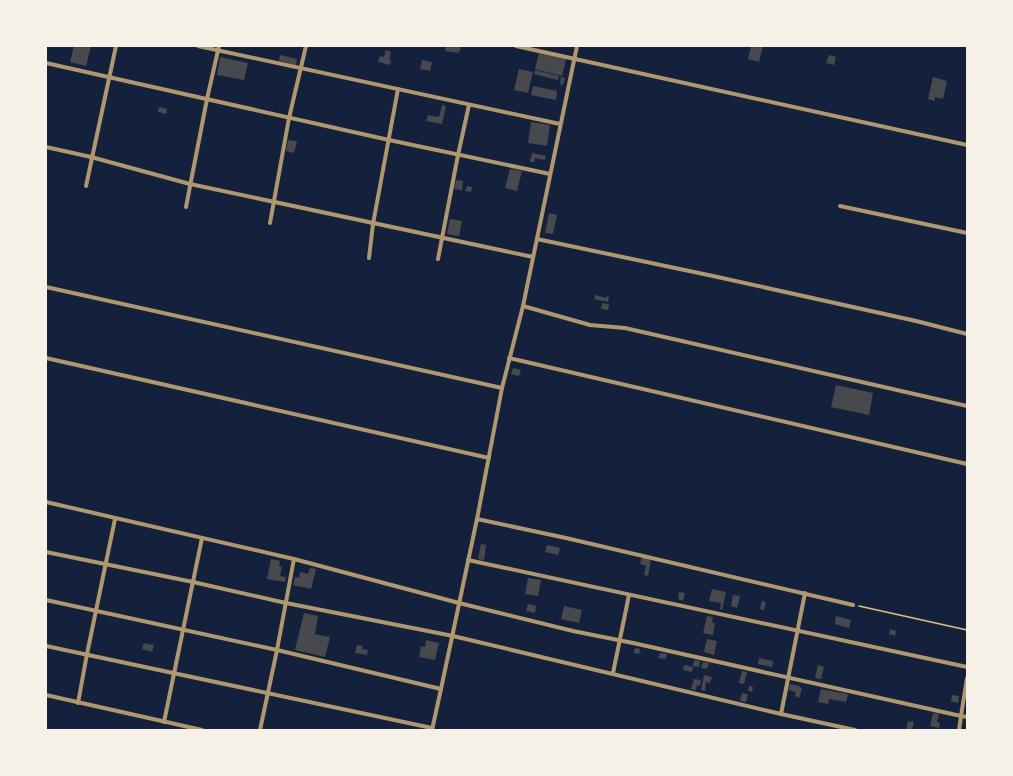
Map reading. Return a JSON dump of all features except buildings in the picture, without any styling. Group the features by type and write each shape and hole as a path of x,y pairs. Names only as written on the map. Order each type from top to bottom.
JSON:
{"street":[{"path":"86,186 116,46"},
{"path":"198,46 219,48 301,68 560,124"},
{"path":"270,223 290,118 306,46"},
{"path":"516,46 967,145"},
{"path":"46,646 268,692 432,729 453,636 502,388 537,239 577,46"},
{"path":"186,207 207,99 219,48"},
{"path":"46,63 388,140 550,174"},
{"path":"369,258 373,224 398,89"},
{"path":"438,259 458,155 470,105"},
{"path":"46,147 91,157 190,184 533,257"},
{"path":"840,206 967,233"},
{"path":"537,239 720,277 967,334"},
{"path":"46,287 502,388"},
{"path":"522,306 590,325 625,328 967,406"},
{"path":"46,358 489,458"},
{"path":"509,358 967,464"},
{"path":"46,502 294,559 459,603 573,631 620,640 967,717"},
{"path":"78,703 95,611 115,518"},
{"path":"477,519 566,538 853,605"},
{"path":"164,722 202,538"},
{"path":"46,552 193,582 286,603 453,636 781,714 855,730"},
{"path":"260,730 294,559"},
{"path":"468,560 967,666"},
{"path":"613,673 628,594"},
{"path":"781,714 805,594"},
{"path":"46,600 277,650 441,690"},
{"path":"959,730 967,678"},
{"path":"46,695 202,730"}],"path":[{"path":"853,605 967,630"}]}
